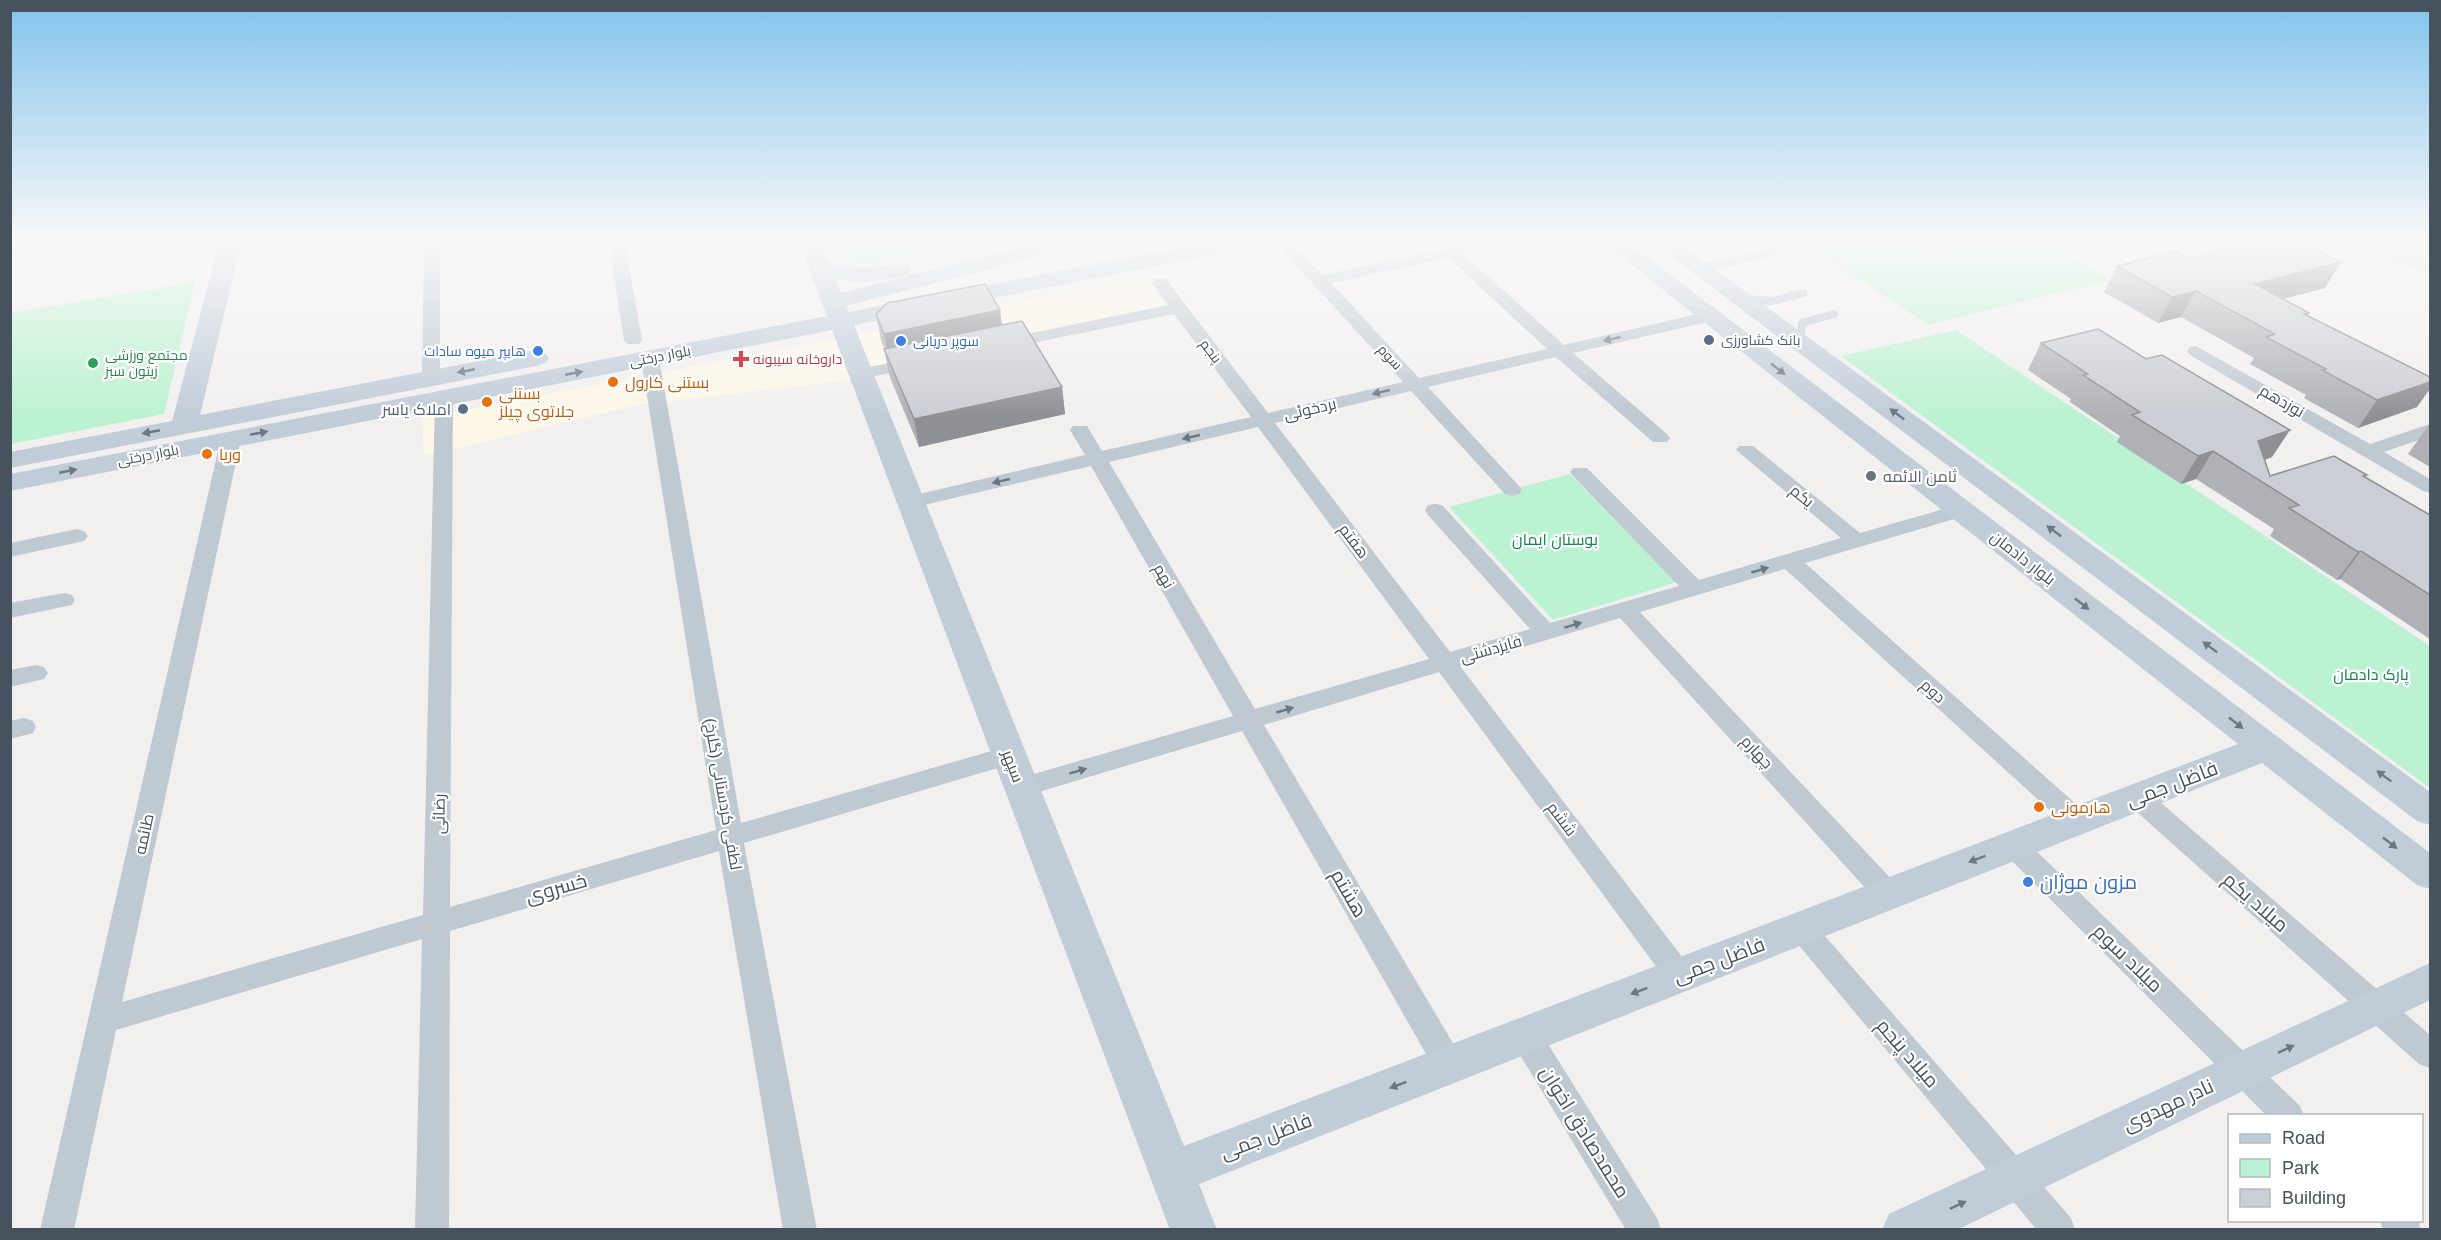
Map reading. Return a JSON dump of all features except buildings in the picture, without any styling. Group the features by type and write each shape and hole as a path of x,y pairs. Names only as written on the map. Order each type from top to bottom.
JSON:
{"main road":[{"path":"184,425 215,301"},
{"name":"سپهر","path":"833,301 1194,1230"},
{"name":"بلوار درختی","path":"837,312 868,301"},
{"name":"بلوار درختی","path":"10,460 184,425 437,388 837,312 928,301"},
{"name":"بلوار دادمان","path":"1690,301 2430,874"},
{"path":"1744,301 2430,811"},
{"name":"بلوار درختی","path":"10,483 231,438 437,388"},
{"name":"فاضل جمی","path":"1172,1173 2266,747"},
{"name":"نادر مهدوی","path":"1905,1230 2430,981"}],"street":[{"name":"رضائی","path":"432,1230 437,923 437,388 434,301"},
{"name":"لطفی کردستانی (گلرخ)","path":"631,301 642,349 800,1230"},
{"name":"پنجم","path":"1174,301 1263,420"},
{"name":"سوم","path":"1338,301 1415,384"},
{"path":"1506,301 1660,438"},
{"path":"986,348 1179,308"},
{"name":"بردخوئی","path":"911,502 1710,316"},
{"name":"نوزدهم","path":"2196,351 2430,487"},
{"path":"861,374 940,357"},
{"path":"1415,384 1512,490"},
{"name":"هفتم","path":"1263,420 1445,663"},
{"name":"نهم","path":"1080,430 1249,721"},
{"path":"2368,451 2430,430"},
{"name":"طائمه","path":"57,1230 231,438"},
{"name":"یکم","path":"1746,450 1857,541"},
{"path":"1580,472 1695,589"},
{"path":"1436,510 1546,633"},
{"name":"فایزدشتی","path":"1022,788 1961,510"},
{"path":"10,550 77,536"},
{"name":"دوم","path":"1790,561 2077,820"},
{"path":"10,611 64,600"},
{"name":"چهارم","path":"1624,610 1888,894"},
{"name":"ششم","path":"1445,663 1679,975"},
{"path":"10,679 36,673"},
{"name":"هشتم","path":"1249,721 1449,1065"},
{"name":"خسروی","path":"102,1021 1009,755"},
{"name":"میلاد یکم","path":"2137,798 2430,1054"},
{"name":"میلاد سوم","path":"2013,845 2287,1114"},
{"name":"میلاد پنجم","path":"1801,928 2015,1178"},
{"name":"محمدصادق اخوان","path":"1525,1035 1645,1230"},
{"path":"2015,1178 2059,1230"}],"lane":[{"path":"1800,342 1802,323 1834,314"}],"shaded area":[{"path":"1023,301 1186,301 1192,310 876,377 637,405 424,456 422,418"}],"green space":[{"name":"مجتمع ورزشی زیتون سبز","path":"83,301 191,301 164,414 11,444 11,313"},
{"path":"1892,301 2026,301 1928,325"},
{"name":"پارک دادمان","path":"1956,330 2430,646 2430,788 1841,356"},
{"name":"بوستان ایمان","path":"1570,474 1677,582 1553,620 1449,507"}],"place":[{"name":"بانک کشاورزی","path":"1709,340"},
{"name":"سوپر دریانی","path":"901,341"},
{"name":"هایپر میوه سادات","path":"538,351"},
{"name":"داروخانه سیبونه","path":"741,359"},
{"name":"مجتمع ورزشی زیتون سبز","path":"93,363"},
{"name":"بستنی کارول","path":"613,382"},
{"name":"بستنی جلاتوی چیلز","path":"487,402"},
{"name":"املاک یاسر","path":"463,409"},
{"name":"وریا","path":"207,454"},
{"name":"ثامن الائمه","path":"1871,476"},
{"name":"هارمونی","path":"2039,807"},
{"name":"مزون موژان","path":"2028,882"}]}
